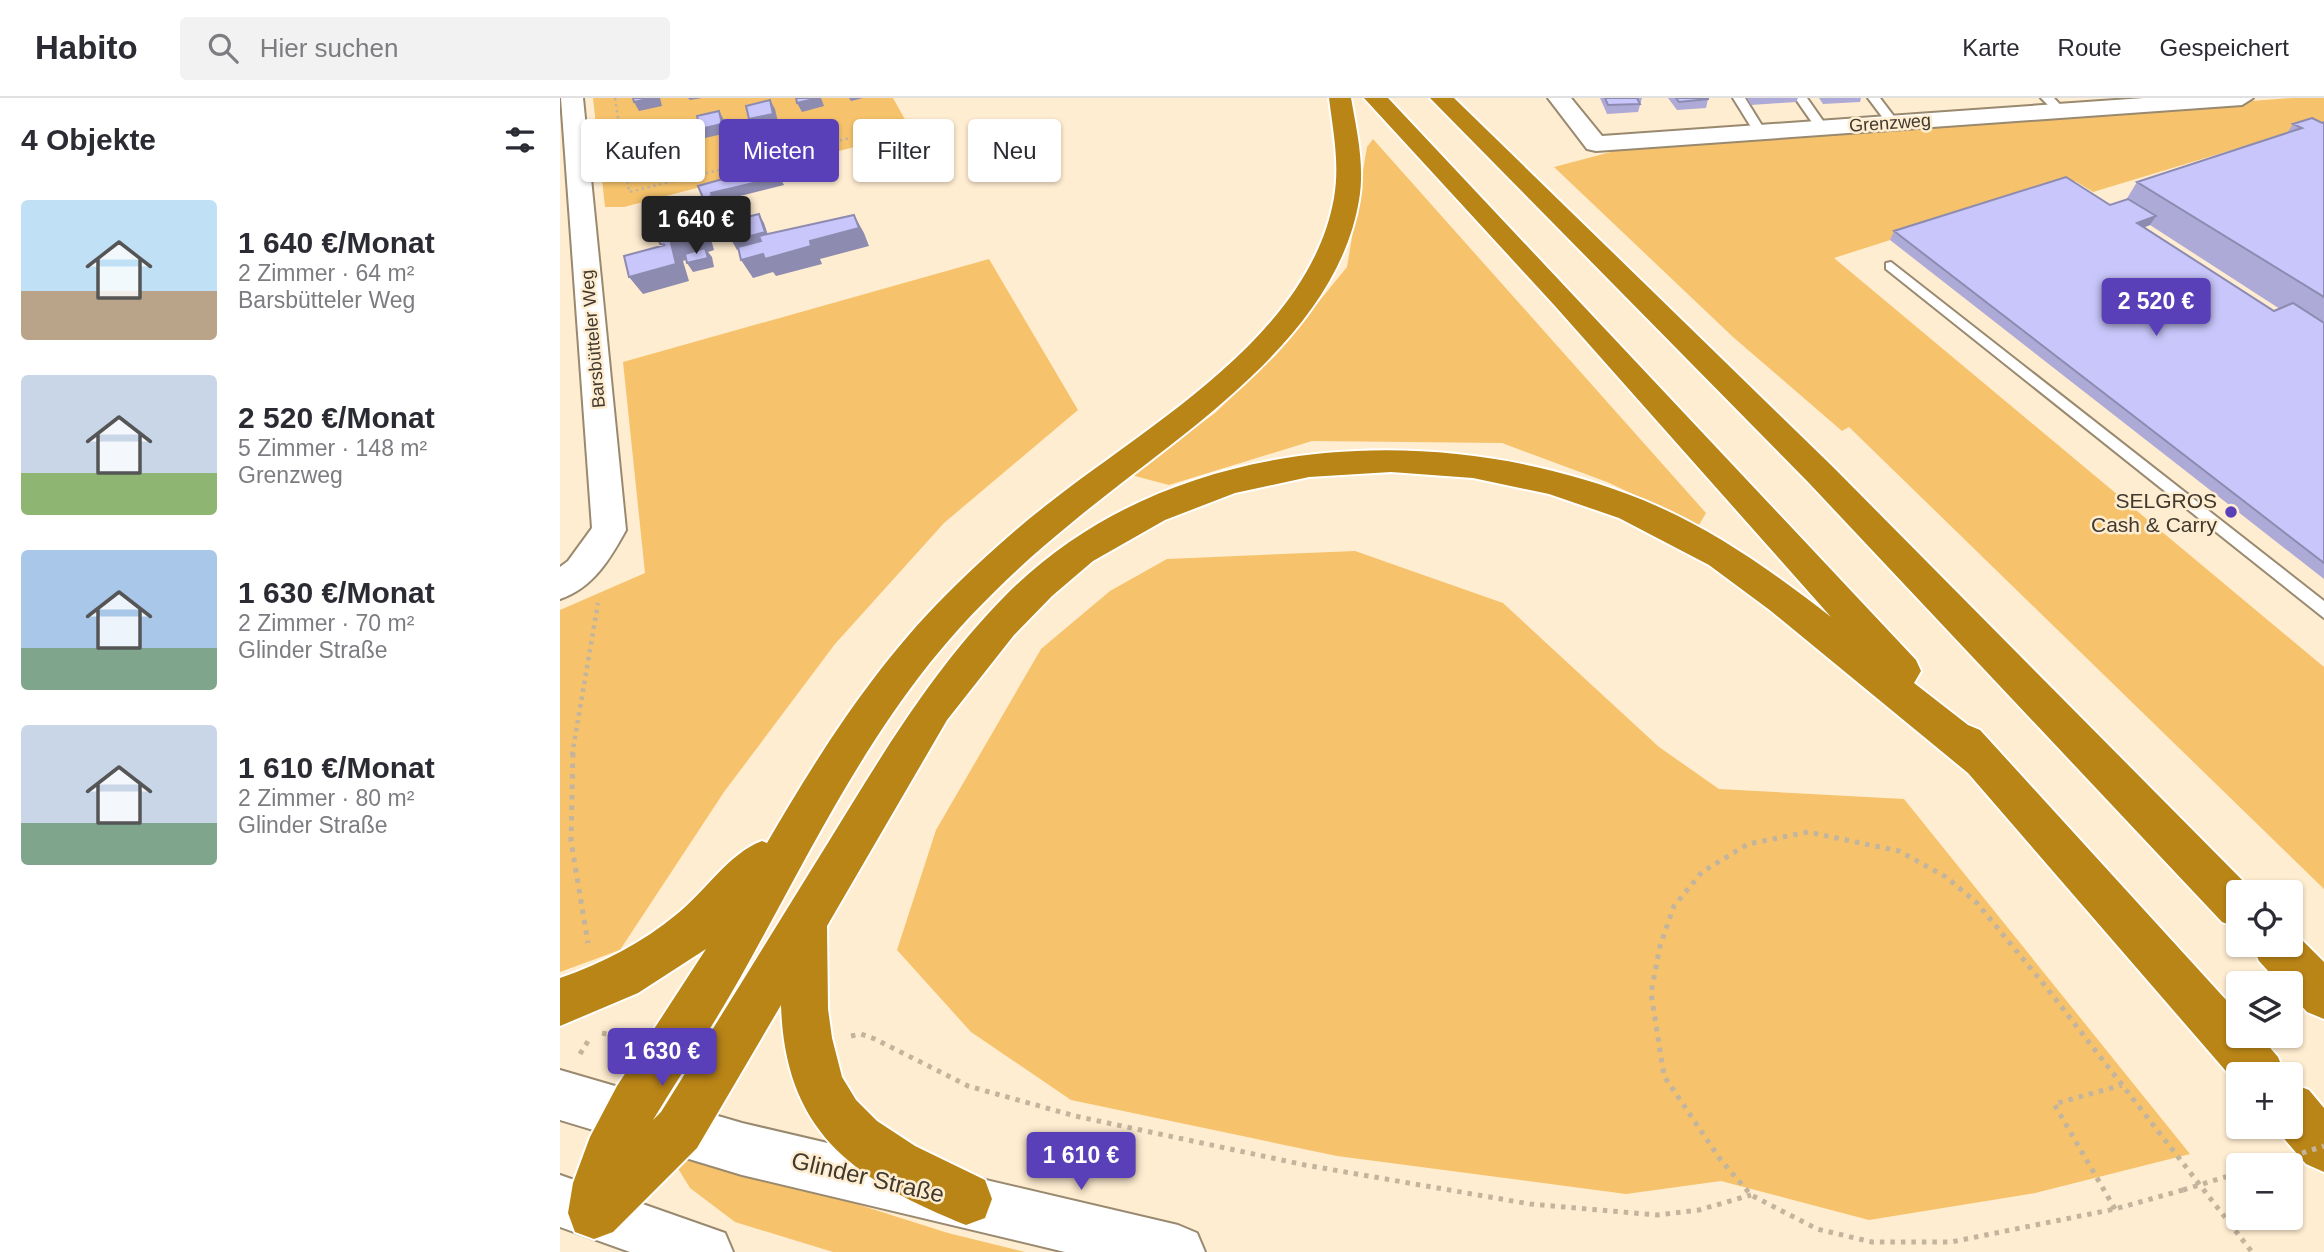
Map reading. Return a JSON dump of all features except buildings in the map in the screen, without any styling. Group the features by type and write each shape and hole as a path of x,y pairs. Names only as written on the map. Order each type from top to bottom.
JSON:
{"highway":[{"path":"577,1207 597,1181 625,1115 697,1006 805,813 893,683 971,593 1065,509 1205,400 1254,355 1299,302 1334,243 1344,213 1351,158 1340,98"},
{"path":"1375,98 1565,300 1982,760 2250,1062"},
{"path":"1441,98 1811,465 2226,895"},
{"path":"577,1207 679,1130 933,708 1027,596 1078,554 1119,527 1158,507 1200,491 1297,468 1409,459 1471,464 1538,476 1608,501 1676,530 1741,568 1982,760"},
{"path":"560,1002 596,990 648,965 674,947 737,890 805,813"},
{"path":"804,921 805,1021 810,1057 839,1115 857,1138 883,1156 967,1199"},
{"path":"2287,957 2324,995"},
{"path":"2303,1122 2324,1146"}],"street":[{"name":"Barsbütteler Weg","path":"570,578 609,530 572,98"},
{"name":"Grenzweg","path":"1559,98 1596,144 1893,123 2053,104 2242,98"},
{"name":"Glinder Straße","path":"560,1095 742,1149 967,1199 1029,1218 1178,1252"},
{"path":"577,1207 706,1252"}],"lane":[{"path":"1739,98 1760,132"},
{"path":"1801,98 1822,128"},
{"path":"1874,98 1893,123"},
{"path":"1902,262 1891,266 2324,611"}],"path":[{"path":"615,98 629,192 850,138"},
{"path":"570,578 600,581 598,612 575,734 569,802 577,884 590,951"},
{"path":"2226,1177 2183,1191 2115,1209 1951,1242 1872,1242 1817,1229 1751,1195 1720,1159 1664,1076 1651,993 1660,946 1674,906 1702,872 1748,844 1808,832 1899,851 1945,877 1977,903 2122,1085 2252,1252"},
{"path":"875,1039 968,1086 1075,1116 1305,1165 1530,1204 1657,1215 1699,1210 1751,1195"},
{"path":"2115,1209 2054,1104 2122,1085"},
{"path":"2302,1153 2324,1146"}],"shaded area":[{"path":"593,98 893,98 905,119 853,119 853,147 839,151 839,119 719,119 720,182 624,207 605,207 602,182 705,182 705,119 595,119"},
{"path":"2293,98 2324,98 2324,122 2093,192 2075,181 1834,258 2324,667 2324,889 1849,427 1842,431 1733,337 1554,167 1626,148"},
{"path":"1373,139 1706,513 1699,525 1607,482 1502,443 1312,441 1169,485 1131,475 1215,413 1276,354 1347,267 1367,147"},
{"path":"989,259 1078,410 944,523 835,644 724,792 620,950 560,972 560,610 645,573 623,362"},
{"path":"1355,551 1503,603 1659,747 1719,789 1904,799 2190,1154 2035,1193 1869,1220 1721,1181 1626,1194 1337,1156 1071,1100 971,1032 897,950 936,830 1041,649 1110,591 1167,559"},
{"path":"686,1150 948,1233 1025,1252 833,1252 735,1222 690,1188 674,1162"}],"place":[{"name":"SELGROS Cash & Carry","path":"2231,512"}]}
